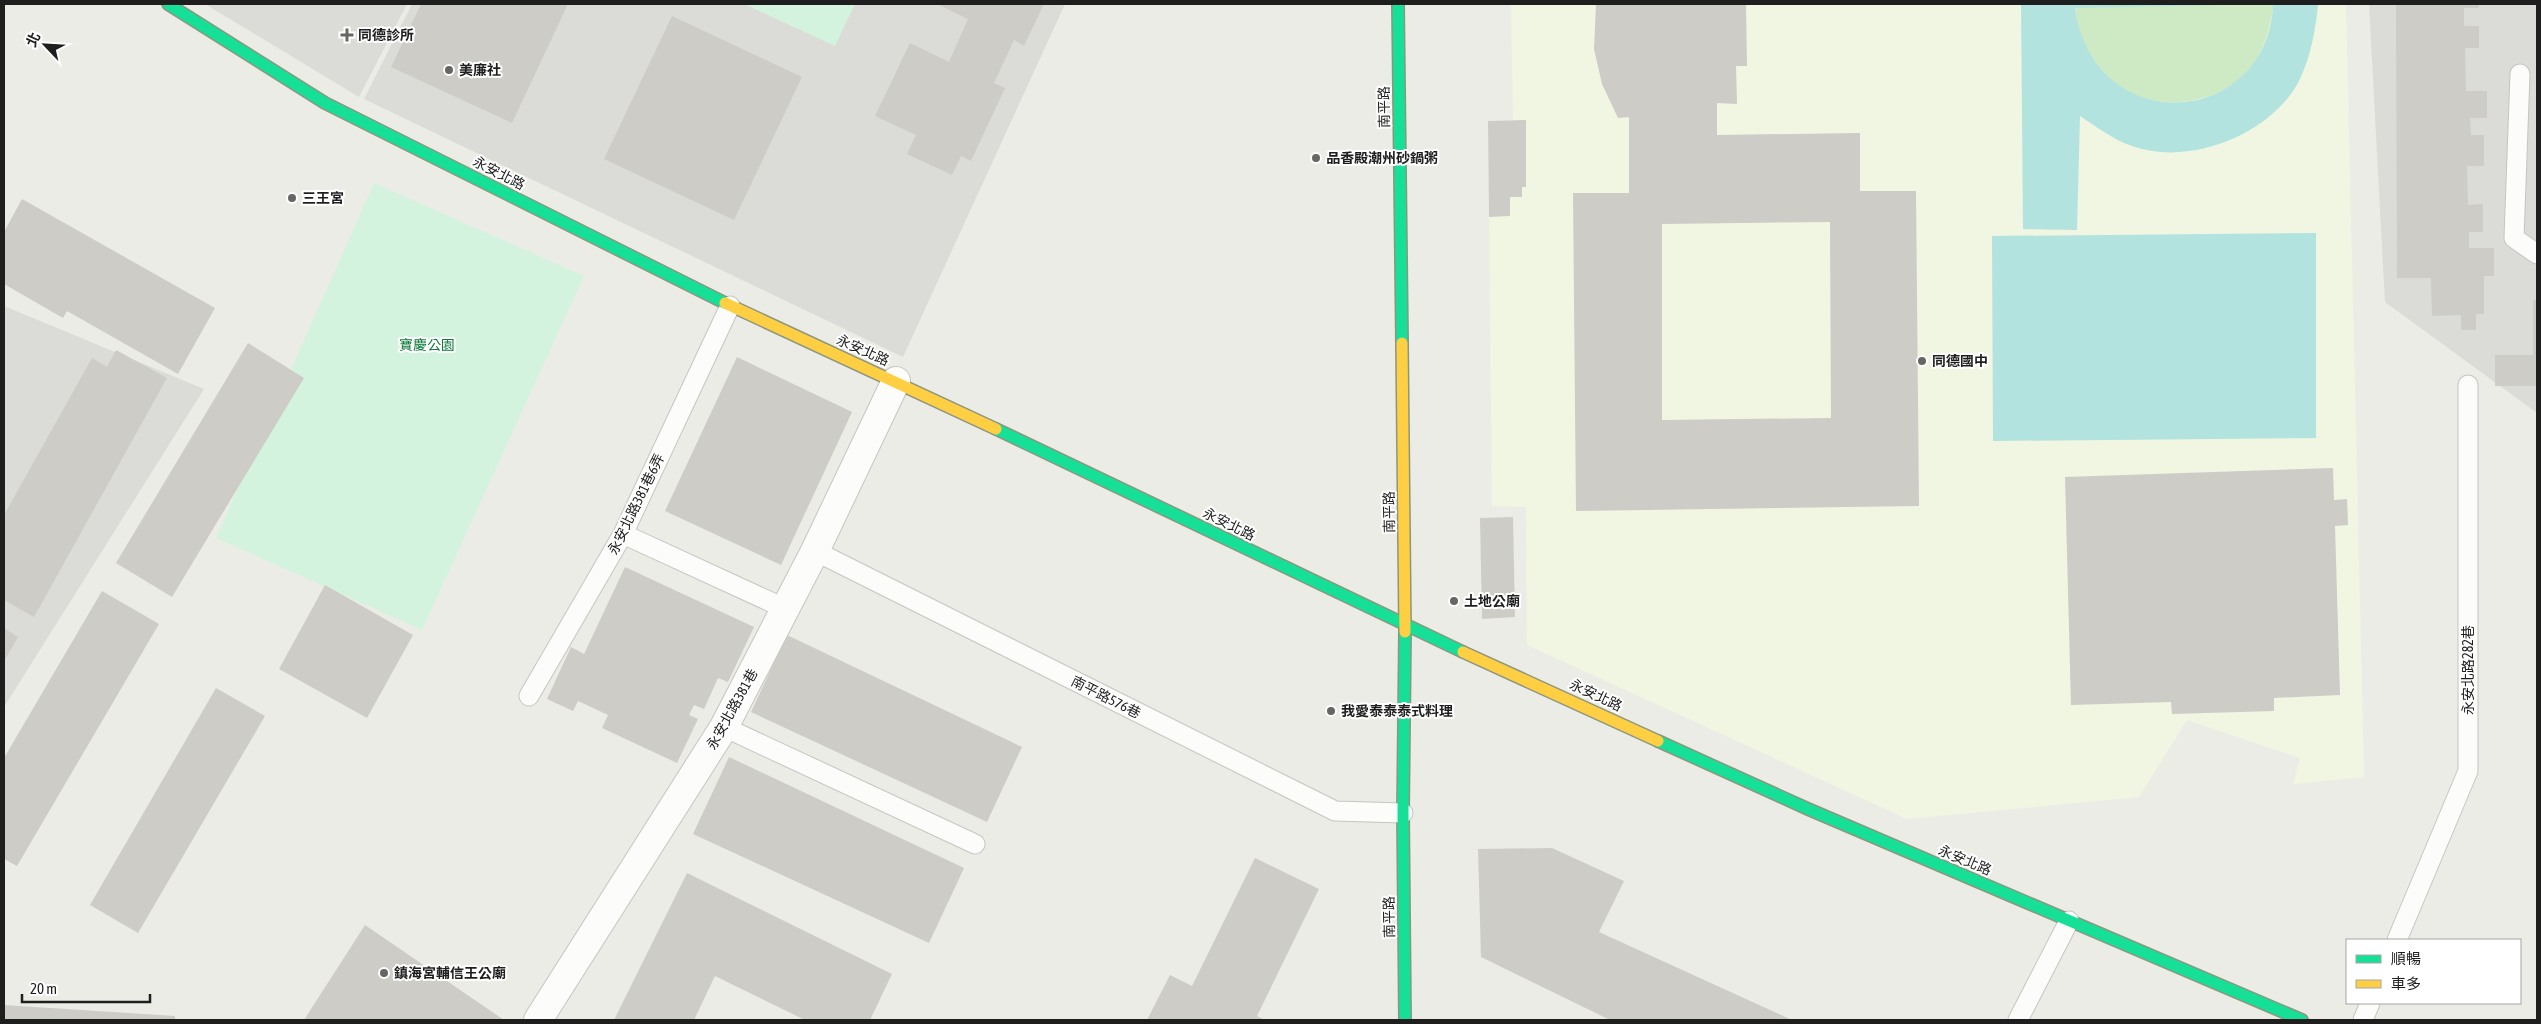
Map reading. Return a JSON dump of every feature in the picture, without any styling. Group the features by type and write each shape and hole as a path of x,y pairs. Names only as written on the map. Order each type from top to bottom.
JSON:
{"street":[{"name":"永安北路","path":"168,4 325,103 730,306 896,381 1405,624 1843,824 2302,1020"},
{"name":"南平路","path":"1398,4 1405,624 1403,813 1405,1020"},
{"name":"永安北路381巷","path":"538,1020 724,727 815,552 896,381"}],"lane":[{"path":"2520,74 2514,238 2537,254"},
{"name":"永安北路381巷6弄","path":"529,696 623,534 730,306"},
{"name":"永安北路282巷","path":"2397,939 2468,771 2468,385"},
{"path":"623,534 786,609"},
{"name":"南平路576巷","path":"815,552 1335,812 1403,813"},
{"path":"724,727 975,844"},
{"path":"2018,1020 2069,921"},
{"path":"2363,1020 2370,1004"}],"shaded area":[{"path":"205,4 407,4 359,97"},
{"path":"412,4 1065,4 903,357 364,99"},
{"name":"同德國中","path":"1511,4 2346,4 2364,777 2293,784 2300,758 2187,720 2139,797 1907,819 1527,645 1526,507 1492,506 1488,121 1513,120"},
{"path":"2021,4 2273,4 2318,4 2312,43 2300,79 2287,99 2271,116 2250,130 2228,141 2204,149 2179,152 2155,151 2132,146 2111,136 2080,116 2077,230 2023,229","holes":["2273,4 2264,45 2243,76 2213,95 2179,102 2145,98 2113,81 2089,51 2075,8"]},
{"path":"2369,4 2537,4 2537,413 2385,302"},
{"path":"2316,233 2316,438 1993,441 1992,236"},
{"path":"4,306 204,389 4,707"}],"green space":[{"path":"744,4 855,4 835,46"},
{"path":"2274,4 2270,25 2263,45 2257,58 2244,75 2227,88 2207,97 2186,101 2164,102 2143,98 2123,89 2099,69 2084,44 2078,26 2075,7"},
{"name":"寶慶公園","path":"374,183 584,276 422,630 216,538"}],"building":[{"path":"421,4 568,4 512,123 391,67"},
{"path":"937,4 1044,4 1024,46 1014,40 994,83 1005,88 971,161 961,156 952,175 907,154 916,135 875,116 910,43 949,62 968,19"},
{"path":"1596,4 1746,4 1747,66 1736,66 1737,104 1717,103 1717,135 1860,133 1860,191 1916,191 1919,506 1576,511 1573,193 1629,193 1629,117 1618,118 1602,84 1594,49","holes":["1830,222 1831,418 1662,420 1662,224"]},
{"path":"2396,4 2479,4 2479,8 2464,8 2464,26 2479,26 2479,48 2465,48 2466,91 2487,91 2487,118 2470,118 2471,135 2484,135 2484,166 2467,166 2468,205 2483,204 2483,232 2469,232 2469,248 2494,248 2494,276 2484,276 2484,314 2476,314 2476,330 2461,330 2461,315 2432,316 2431,278 2397,278"},
{"path":"672,16 802,77 734,220 604,159"},
{"path":"1526,120 1526,187 1522,187 1522,197 1510,197 1510,216 1489,217 1488,121"},
{"path":"22,199 215,308 178,374 67,311 63,318 4,284 4,232"},
{"path":"2533,300 2537,300 2537,386 2495,386 2495,355 2533,355"},
{"path":"248,343 304,378 172,597 116,563"},
{"path":"116,350 167,378 34,617 4,600 4,515 92,358 107,367"},
{"path":"737,357 852,412 781,565 665,511"},
{"path":"2333,468 2334,500 2347,499 2348,525 2335,526 2340,695 2274,698 2274,711 2172,714 2171,702 2071,705 2065,477"},
{"path":"1513,517 1515,617 1482,619 1480,518"},
{"path":"625,567 754,627 728,682 718,678 704,709 694,705 689,715 698,719 677,763 602,728 608,715 578,701 573,711 547,699 571,647 584,654"},
{"path":"325,585 413,635 367,718 279,669"},
{"path":"102,591 159,624 17,866 4,859 4,758"},
{"path":"4,628 18,637 4,661"},
{"path":"787,635 1022,747 987,822 751,712"},
{"path":"216,688 265,716 138,933 90,905"},
{"path":"729,757 964,868 929,943 693,834"},
{"path":"1552,848 1624,881 1599,932 1792,1020 1610,1020 1481,957 1478,849"},
{"path":"1255,858 1319,889 1257,1016 1265,1020 1147,1020 1170,975 1192,986"},
{"path":"687,873 892,974 870,1020 805,1020 715,976 694,1020 614,1020"},
{"name":"鎮海宮輔信王公廟","path":"365,925 504,1020 304,1020"},
{"path":"4,1005 175,1016 175,1020 4,1020"}],"traffic: fast":[{"path":"168,4 325,103 725,303"},
{"path":"1398,4 1402,343"},
{"path":"996,429 1463,652"},
{"path":"1405,632 1403,813 1405,1020"},
{"path":"1658,741 1808,809 2302,1020"}],"traffic: slow":[{"path":"725,303 996,429"},
{"path":"1402,343 1405,632"},
{"path":"1463,652 1658,741"}],"place":[{"name":"同德診所","path":"347,35"},
{"name":"美廉社","path":"449,70"},
{"name":"品香殿潮州砂鍋粥","path":"1316,158"},
{"name":"三王宮","path":"292,198"},
{"name":"同德國中","path":"1922,361"},
{"name":"土地公廟","path":"1454,601"},
{"name":"我愛泰泰泰式料理","path":"1331,711"},
{"name":"鎮海宮輔信王公廟","path":"384,973"}]}
